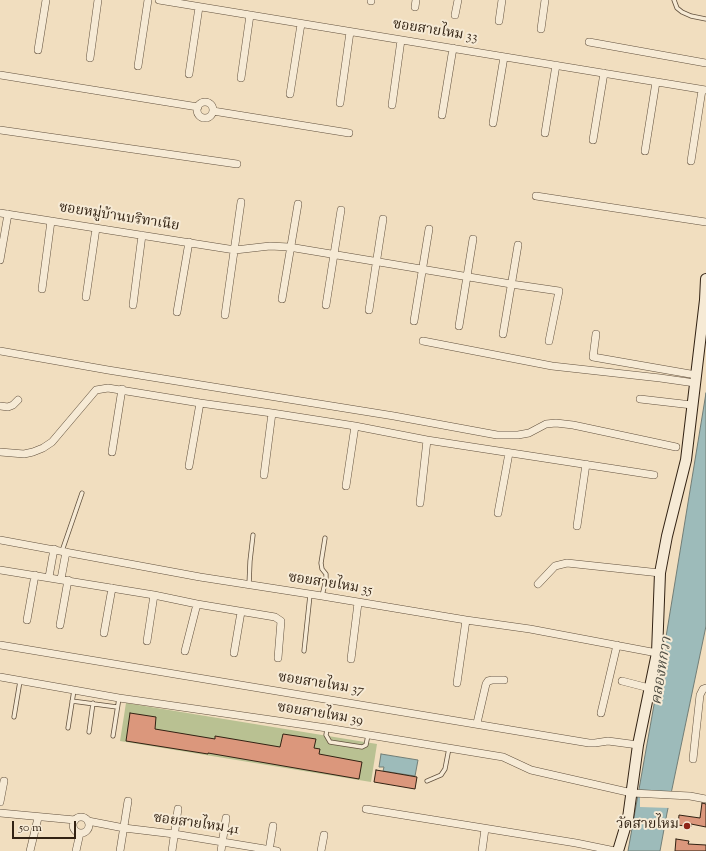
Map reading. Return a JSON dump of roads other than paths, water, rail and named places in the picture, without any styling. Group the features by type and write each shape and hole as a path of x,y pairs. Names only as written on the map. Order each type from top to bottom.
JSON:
{"street":[{"path":"38,50 46,0"},
{"path":"90,58 98,0"},
{"path":"138,66 148,0"},
{"name":"ซอยสายไหม 33","path":"159,0 704,90"},
{"path":"455,15 458,0"},
{"path":"499,21 502,0"},
{"path":"541,29 545,0"},
{"path":"189,74 199,7"},
{"path":"241,78 250,15"},
{"path":"290,94 302,24"},
{"path":"340,103 350,32"},
{"path":"392,105 401,40"},
{"path":"589,42 706,63"},
{"path":"442,115 453,48"},
{"path":"493,123 504,57"},
{"path":"545,133 556,65"},
{"path":"593,140 604,73"},
{"path":"0,75 198,107"},
{"path":"645,151 656,82"},
{"path":"691,161 704,90"},
{"path":"205,102 211,105 213,111 208,118 202,118 198,113 198,107 200,104 205,102"},
{"path":"213,111 349,133"},
{"path":"0,130 238,164"},
{"path":"536,196 706,222"},
{"path":"225,315 241,202"},
{"path":"282,299 298,204"},
{"path":"326,305 341,210"},
{"name":"ซอยหมู่บ้านบริทาเนีย","path":"0,213 234,250 270,246 334,254 559,291 549,341"},
{"path":"0,260 8,214"},
{"path":"369,310 383,219"},
{"path":"42,289 51,221"},
{"path":"86,297 96,228"},
{"path":"414,321 429,229"},
{"path":"133,304 142,235"},
{"path":"458,326 473,239"},
{"path":"177,312 189,242"},
{"path":"503,334 518,245"},
{"path":"366,809 617,851 635,794 638,745 657,653 660,573 666,536 686,460 705,300 706,279"},
{"path":"596,334 593,357 696,379"},
{"path":"423,341 552,366 660,378 696,379"},
{"path":"0,351 394,416 497,435 518,435 529,433 546,424 556,423 573,425 676,447"},
{"path":"0,452 24,454 43,448 52,442 96,390 108,388 355,426 427,440 654,475"},
{"path":"112,452 122,390"},
{"path":"640,399 692,405"},
{"path":"0,406 8,407 13,405 18,400"},
{"path":"188,466 200,403"},
{"path":"264,475 272,413"},
{"path":"346,486 355,426"},
{"path":"420,503 427,440"},
{"path":"498,513 509,453"},
{"path":"577,526 586,464"},
{"name":"ซอยสายไหม 35","path":"0,540 249,585 530,629 657,653"},
{"path":"49,577 54,549"},
{"path":"60,626 64,580 64,551"},
{"path":"538,584 555,566 567,563 660,573"},
{"path":"0,570 49,577 275,617 281,621 278,658"},
{"path":"27,620 35,575"},
{"path":"104,633 112,588"},
{"path":"147,641 154,595"},
{"path":"351,659 358,603"},
{"path":"185,651 197,604"},
{"path":"234,653 241,612"},
{"path":"457,683 466,620"},
{"name":"ซอยสายไหม 37","path":"0,645 477,723 590,743 608,741 638,745"},
{"path":"601,713 617,645"},
{"name":"ซอยสายไหม 39","path":"0,677 119,698 327,728 449,748 503,758 531,770 635,794 690,796 706,799"},
{"path":"477,723 486,684 488,681 492,680 504,680"},
{"path":"622,681 649,688"},
{"path":"693,759 700,695 703,689 706,688"},
{"path":"0,802 4,781"},
{"path":"120,851 128,801"},
{"path":"172,851 178,809"},
{"path":"0,813 38,818 75,820 82,817 88,821 89,827 83,833 80,833"},
{"path":"30,851 38,818"},
{"path":"221,851 226,818"},
{"path":"75,820 73,825 74,828 80,833"},
{"name":"ซอยสายไหม 41","path":"88,821 272,851"},
{"path":"272,851 273,826"},
{"path":"482,851 485,829"},
{"path":"76,851 80,833"},
{"path":"321,851 324,835"},
{"path":"575,851 576,843"}],"lane":[{"path":"674,0 677,8 682,12 690,16 706,19"},
{"path":"64,551 82,493"},
{"path":"249,585 253,535"},
{"path":"322,596 326,579 326,574 322,569 321,563 325,538"},
{"path":"304,651 310,594"},
{"path":"14,717 20,681"},
{"path":"68,728 74,690"},
{"path":"113,736 119,698"},
{"path":"72,701 117,707"},
{"path":"89,732 93,704"},
{"path":"327,728 326,735 330,742 362,747 366,745 368,735"},
{"path":"427,781 441,775 445,769 449,748"}],"water":[{"name":"คลองหกวา","path":"706,393 706,626 660,851 628,851 665,643"},
{"path":"381,754 418,760 415,776 383,771 384,767 379,767"}],"place":[{"name":"วัดสายไหม","path":"687,826"}]}
